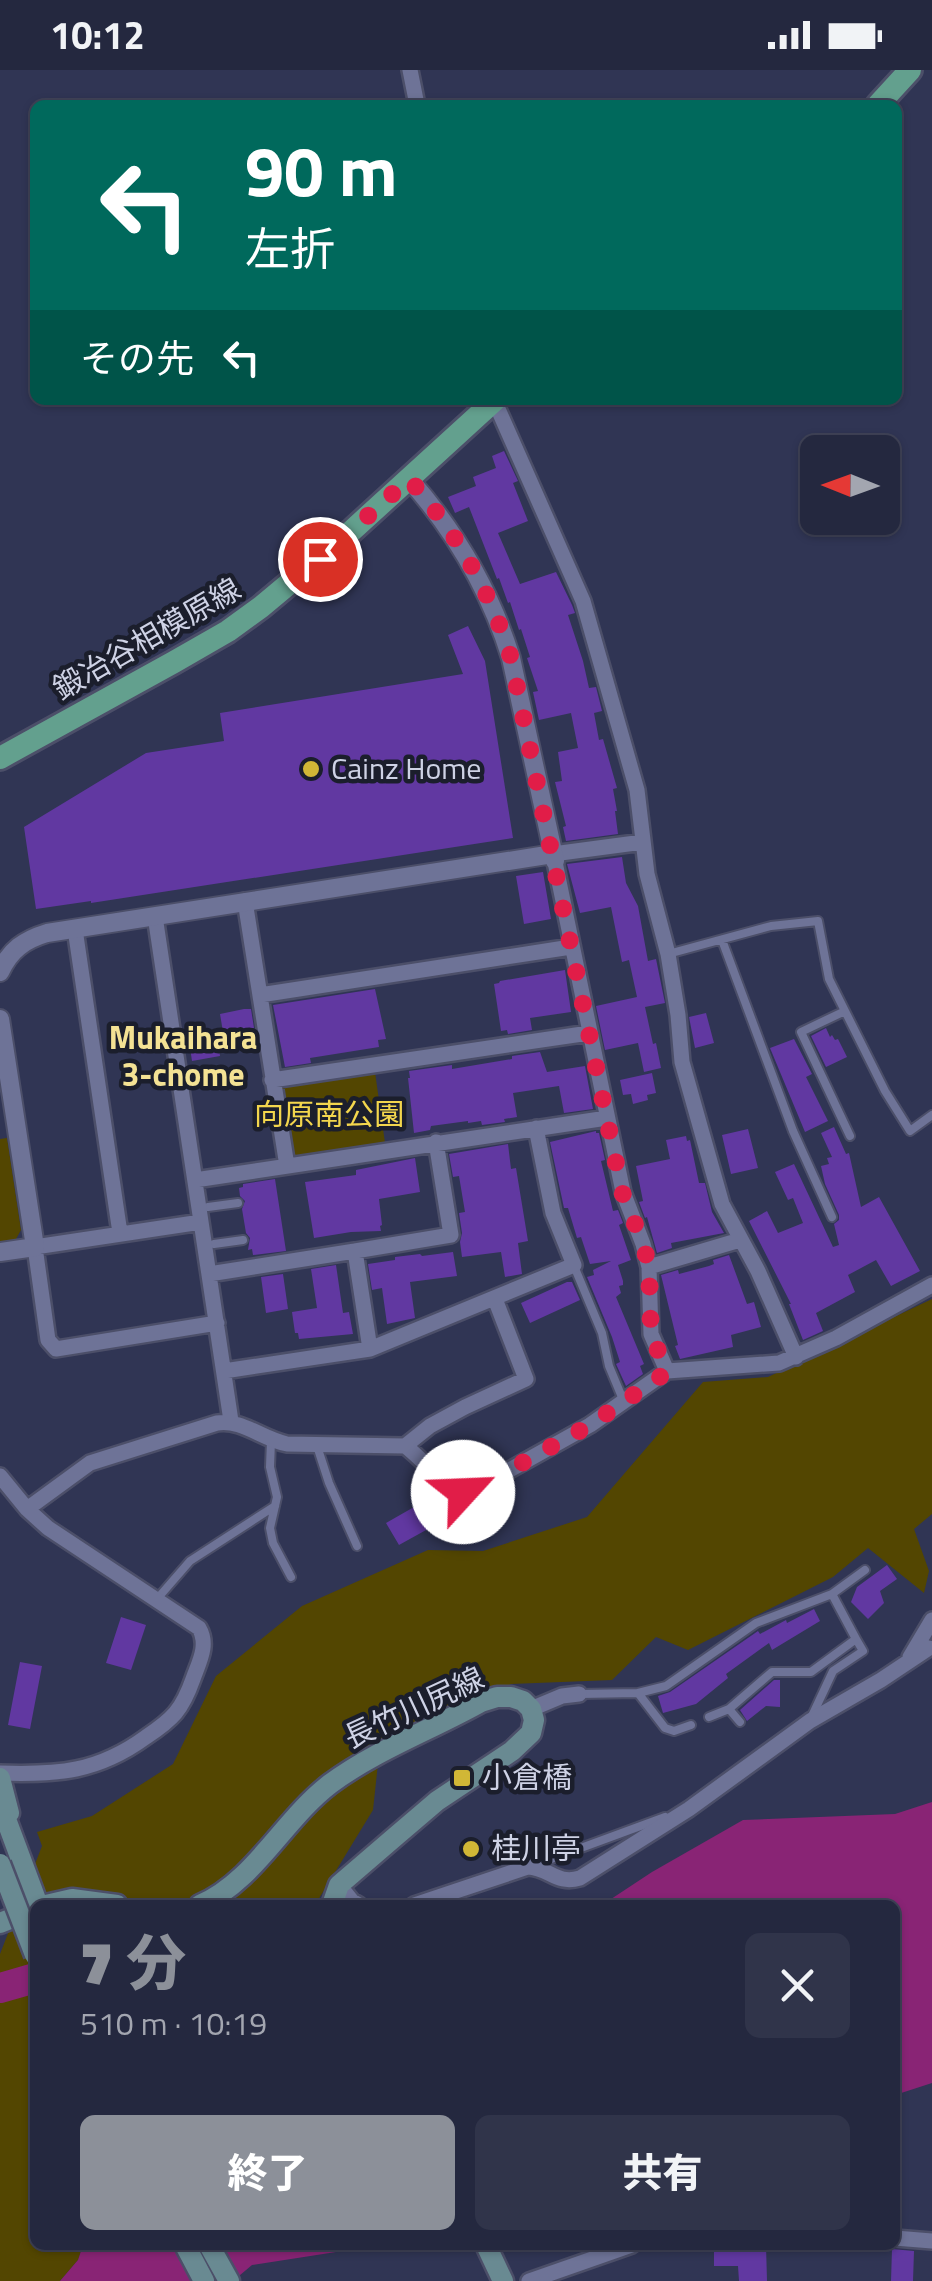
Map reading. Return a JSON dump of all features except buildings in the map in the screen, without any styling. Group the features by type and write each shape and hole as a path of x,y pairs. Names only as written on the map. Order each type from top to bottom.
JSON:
{"main road":[{"path":"883,100 910,70"},
{"name":"鍛冶谷相模原線","path":"0,758 228,630 294,581 489,405"},
{"name":"長竹川尻線","path":"209,1900 227,1890 314,1798 354,1769 497,1697 522,1700 531,1709 531,1733 522,1742 437,1801 336,1895"},
{"path":"4,1774 9,1859 32,1900"},
{"path":"0,1803 9,1859 30,1937"},
{"path":"0,1922 30,1910"},
{"path":"188,2250 204,2281"},
{"path":"212,2250 228,2281"},
{"path":"488,2250 503,2281"}],"street":[{"path":"410,70 416,100"},
{"path":"496,405 583,601 637,790 647,874 668,954 682,1062 722,1204 758,1271 796,1357"},
{"path":"409,479 441,517 478,575 511,658 622,1192 649,1267 651,1334 667,1372"},
{"path":"0,972 10,954 27,940 75,929 643,842"},
{"path":"246,901 287,1166"},
{"path":"154,916 195,1180 205,1215 209,1274 231,1421"},
{"path":"75,929 120,1234"},
{"path":"260,995 571,947"},
{"path":"0,1019 48,1340 56,1349 216,1323"},
{"path":"272,1080 588,1033"},
{"path":"195,1180 607,1118"},
{"path":"224,1371 370,1349 574,1266 554,1213 536,1128"},
{"path":"209,1274 451,1235 436,1142"},
{"path":"0,1252 120,1234 205,1215"},
{"path":"649,1267 740,1240"},
{"path":"355,1251 370,1349"},
{"path":"27,1509 90,1463 231,1421 271,1441 317,1446 404,1446 448,1486 463,1492 558,1443 667,1372 779,1363 932,1286"},
{"path":"404,1446 465,1406 526,1379 495,1299"},
{"path":"0,1476 48,1528 199,1628 204,1648 180,1711 128,1751 76,1770 4,1774"},
{"path":"905,1665 932,1620"},
{"path":"429,1900 528,1867 540,1868 569,1882 580,1878 689,1809 810,1721 929,1648"},
{"path":"531,1709 562,1696 579,1694"},
{"path":"900,2238 932,2241"},
{"path":"529,2281 618,2250"}],"lane":[{"path":"668,954 770,926 818,922 829,978 885,1091 910,1131 932,1115"},
{"path":"722,940 793,1131 832,1218"},
{"path":"845,1011 801,1032 850,1136"},
{"path":"205,1215 238,1203"},
{"path":"214,1244 243,1240"},
{"path":"574,1266 602,1332 609,1366 624,1402"},
{"path":"271,1441 270,1467 277,1497 270,1528 291,1577"},
{"path":"317,1446 328,1483 357,1546"},
{"path":"156,1599 190,1561 276,1506"},
{"path":"345,1522 358,1516"},
{"path":"579,1694 638,1693 666,1686 756,1624 832,1594 865,1570"},
{"path":"810,1721 833,1671 863,1651 832,1594"},
{"path":"710,1717 730,1708 772,1672 811,1672 856,1639"},
{"path":"638,1693 666,1728 674,1730 691,1724"},
{"path":"730,1708 740,1722"},
{"path":"528,1867 689,1809"}],"green space":[{"name":"向原南公園","path":"374,1065 386,1150 287,1166 272,1080"},
{"path":"7,1138 21,1230 16,1239 0,1242 0,1139"},
{"path":"932,1299 932,1514 914,1529 929,1571 924,1593 868,1548 833,1577 688,1650 656,1637 612,1680 511,1684 380,1745 373,1810 318,1900 30,1900 30,2250 81,2250 60,2281 0,2281 0,1954 42,1846 37,1832 92,1816 173,1764 216,1676 302,1606 428,1550 483,1551 587,1517 703,1382 768,1377"}],"shaded area":[{"path":"932,1802 932,2083 900,2093 900,1900 610,1900 743,1820 895,1814"},
{"path":"81,2250 349,2250 252,2265 233,2281 60,2281"}],"waterway":[{"path":"0,1988 30,1979"}],"place":[{"name":"Cainz Home","path":"311,769"},
{"name":"小倉橋","path":"462,1778"},
{"name":"桂川亭","path":"471,1849"}],"district":[{"name":"Mukaihara 3-chome","path":"183,1056"}],"route":[{"path":"320,559 409,479 460,544 501,626 555,862 622,1192 649,1267 651,1334 667,1372 590,1425 479,1487 463,1492"}]}
